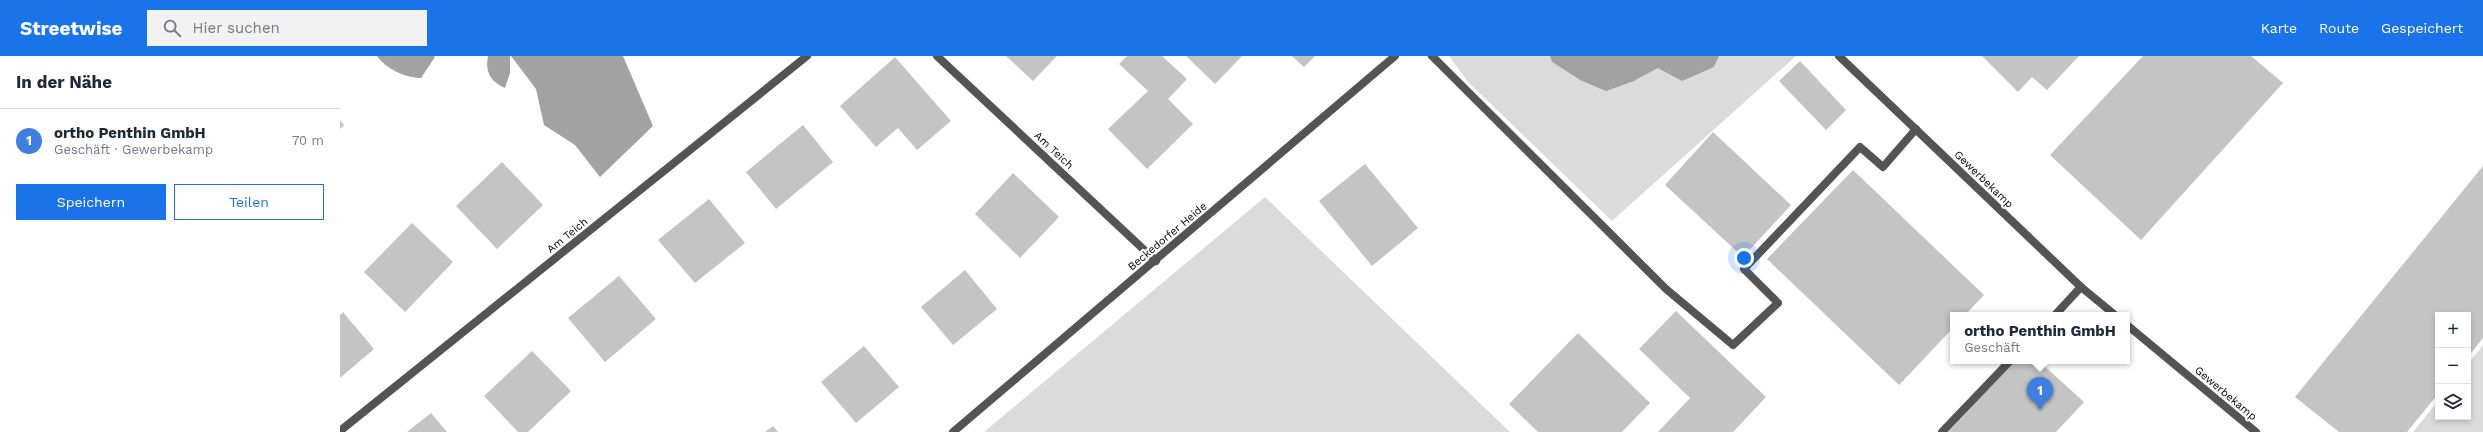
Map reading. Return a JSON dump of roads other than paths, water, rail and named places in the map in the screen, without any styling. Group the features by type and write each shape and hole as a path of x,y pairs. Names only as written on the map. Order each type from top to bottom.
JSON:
{"street":[{"name":"Am Teich","path":"340,431 807,56"},
{"name":"Am Teich","path":"937,56 1156,261"},
{"name":"Beckedorfer Heide","path":"953,432 1156,261 1395,56"},
{"path":"1432,56 1666,289 1733,345 1778,303 1744,269 1860,148 1883,167 1916,129"},
{"name":"Gewerbekamp","path":"1839,56 2081,287 2111,312"},
{"path":"2058,312 2081,287"},
{"name":"Gewerbekamp","path":"2130,327 2256,432"},
{"path":"1942,432 2007,364"}],"place":[{"name":"ortho Penthin GmbH","path":"2040,410"}]}
